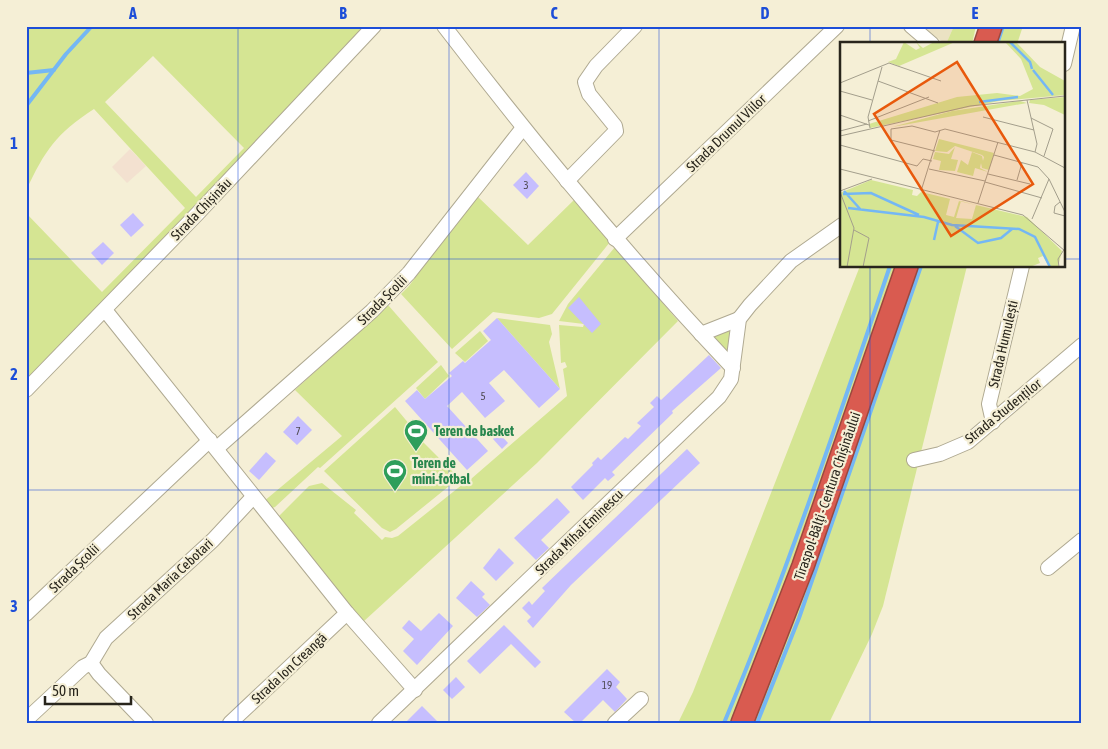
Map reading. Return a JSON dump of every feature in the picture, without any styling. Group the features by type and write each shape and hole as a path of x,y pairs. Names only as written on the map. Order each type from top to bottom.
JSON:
{"highway":[{"path":"986,42 991,26"},
{"name":"Tiraspol-Bălţi - Centura Chișinăului","path":"742,723 803,566 906,268"}],"street":[{"name":"Strada Chișinău","path":"26,390 105,310 374,26"},
{"path":"444,26 522,129 615,239 734,368"},
{"path":"567,181 616,131 615,126 589,94 585,82 596,66 635,26"},
{"name":"Strada Drumul Viilor","path":"615,239 837,26"},
{"path":"911,26 930,42"},
{"path":"1066,56 1073,26"},
{"name":"Strada Școlii","path":"26,614 213,444 372,311 409,273 522,129"},
{"path":"701,334 739,319 750,304 791,261 840,225"},
{"name":"Strada Humulești","path":"993,422 989,404 1022,268"},
{"path":"105,310 213,444 252,497 347,613 415,690"},
{"name":"Strada Mihai Eminescu","path":"379,723 719,397 731,379 734,368 739,319"},
{"name":"Strada Studenților","path":"914,460 940,454 968,442 1082,345"},
{"name":"Strada Maria Cebotari","path":"26,720 83,667 91,663 106,638 213,540 252,497"},
{"path":"1048,568 1082,540"},
{"name":"Strada Ion Creangă","path":"230,723 347,613"},
{"path":"91,663 99,674 146,723"},
{"path":"615,723 641,699"}],"shaded area":[{"path":"921,26 954,26 947,42 943,42"},
{"path":"130,149 146,166 127,183 112,167"}],"green space":[{"path":"26,26 367,26 26,381 26,213 102,292 185,208 94,109 70,127 53,144 39,164 26,191","holes":["153,56 244,148 196,197 105,102"]},
{"path":"954,26 976,26 972,42 947,42"},
{"path":"996,26 1023,26 1018,42 991,42"},
{"path":"476,195 528,245 575,199 610,242 552,314 539,318 493,312 452,349 401,294 409,286"},
{"path":"615,247 678,321 537,463 363,622 277,518 309,486 322,483 356,510 354,513 382,540 385,537 392,538 398,536 464,485 567,396 563,369 567,367 565,362 561,363 559,325 583,327 584,324 559,321 568,304"},
{"path":"859,268 896,268 810,521 732,723 678,723 693,692"},
{"path":"912,268 967,268 883,606 872,634 829,723 747,723"},
{"path":"388,305 438,362 320,468 318,467 275,507 269,509 263,502 342,436 295,390"},
{"path":"497,318 550,325 552,334 549,342 560,389"},
{"path":"734,327 729,352 725,352 712,336"},
{"path":"480,331 488,341 465,362 455,353"},
{"path":"441,365 449,376 425,399 416,388"},
{"path":"395,407 410,425 412,431 459,478 390,532 382,528 324,471"}],"building":[{"path":"526,172 539,186 527,199 513,185"},
{"path":"133,213 144,225 131,237 120,225"},
{"path":"103,242 114,253 102,265 91,253"},
{"path":"579,297 601,324 592,333 568,308"},
{"path":"497,318 560,389 539,408 504,370 489,383 505,401 485,418 462,392 447,406 488,451 467,470 405,401 417,390 425,399 452,376 449,373 463,361 465,363 491,340 483,331"},
{"path":"709,355 721,368 672,411 673,413 612,472 615,475 608,481 605,478 583,500 571,487 593,465 592,463 598,457 601,460 625,437 628,439 641,426 637,423 654,407 650,403 657,396 661,400"},
{"path":"298,416 312,430 297,445 283,432"},
{"path":"499,433 508,443 502,449 493,439"},
{"path":"687,449 700,463 571,585 533,628 527,621 531,617 522,608 529,601 532,605 545,591 542,588"},
{"path":"266,452 276,461 259,480 249,471"},
{"path":"557,498 570,512 541,540 549,548 536,560 514,538"},
{"path":"499,548 514,563 496,581 483,568"},
{"path":"471,581 485,594 482,597 490,605 477,617 456,598"},
{"path":"439,613 453,626 417,665 403,651 414,639 402,628 409,620 421,631"},
{"path":"504,625 541,662 535,668 511,644 480,674 467,661"},
{"path":"607,669 620,682 616,687 627,699 615,712 603,700 580,723 576,723 564,712"},
{"path":"456,677 465,687 452,699 443,690"},
{"path":"422,706 439,723 405,723"}],"waterway":[{"path":"26,106 66,54 92,26"},
{"path":"998,42 1003,26"},
{"path":"26,73 54,70"},
{"path":"724,723 790,553 889,268"},
{"path":"757,723 799,618 920,268"}],"place":[{"name":"Teren de basket","path":"416,452"},
{"name":"Teren de mini-fotbal","path":"395,492"}]}
